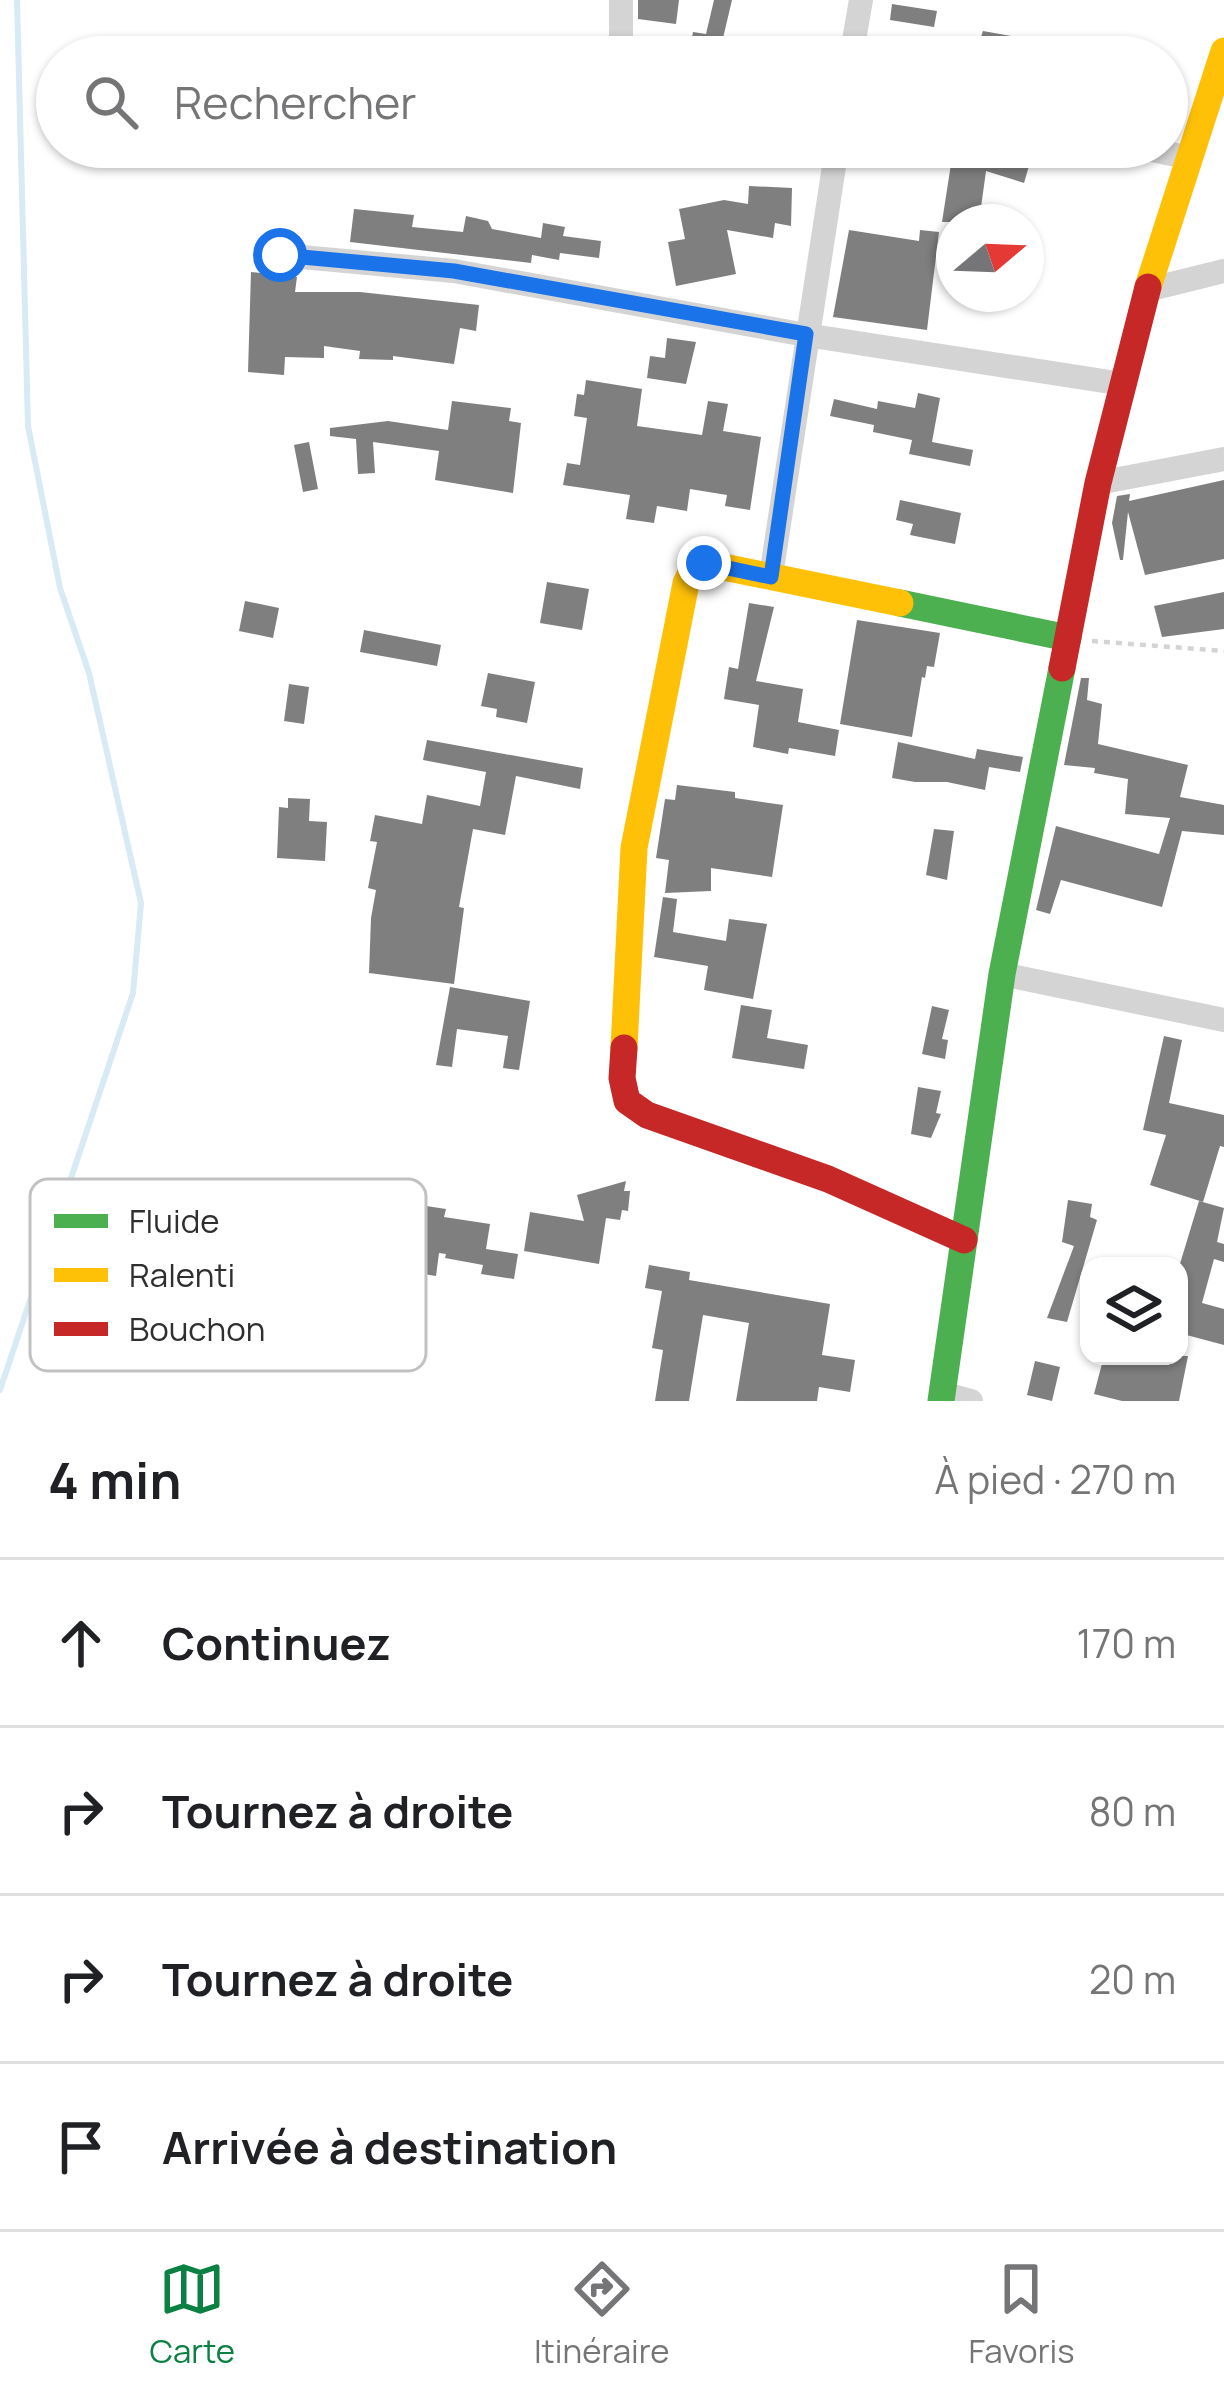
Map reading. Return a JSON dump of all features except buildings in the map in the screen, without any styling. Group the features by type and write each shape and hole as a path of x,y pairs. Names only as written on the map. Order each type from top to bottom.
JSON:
{"street":[{"path":"621,0 621,36"},
{"path":"855,36 861,0"},
{"path":"1188,164 1224,51"},
{"path":"771,577 834,168"},
{"path":"971,1401 941,1397 1002,974 1098,483 1147,290 1187,168"},
{"path":"280,255 454,271 1124,384"},
{"path":"1147,290 1224,272"},
{"path":"1098,483 1224,459"},
{"path":"964,1240 828,1180 647,1115 627,1101 622,1078 634,848 686,583 693,568 704,563 1068,638"},
{"path":"1002,974 1224,1020"}],"path":[{"path":"1068,638 1224,652"}],"waterway":[{"path":"17,0 28,426 60,588 89,673 141,903 133,993 71,1179"},
{"path":"0,1390 30,1300"}],"traffic: fast":[{"path":"900,603 1068,638"},
{"path":"941,1401 1002,974 1062,668"}],"traffic: slow":[{"path":"1188,163 1224,51"},
{"path":"1148,287 1186,168"},
{"path":"624,1048 634,848 686,583 693,569 704,563 900,603"}],"traffic: jam":[{"path":"1062,668 1098,483 1148,287"},
{"path":"624,1048 622,1078 627,1101 647,1115 828,1179 964,1240"}],"route":[{"path":"280,255 454,271 806,334 771,577 704,563"}]}
